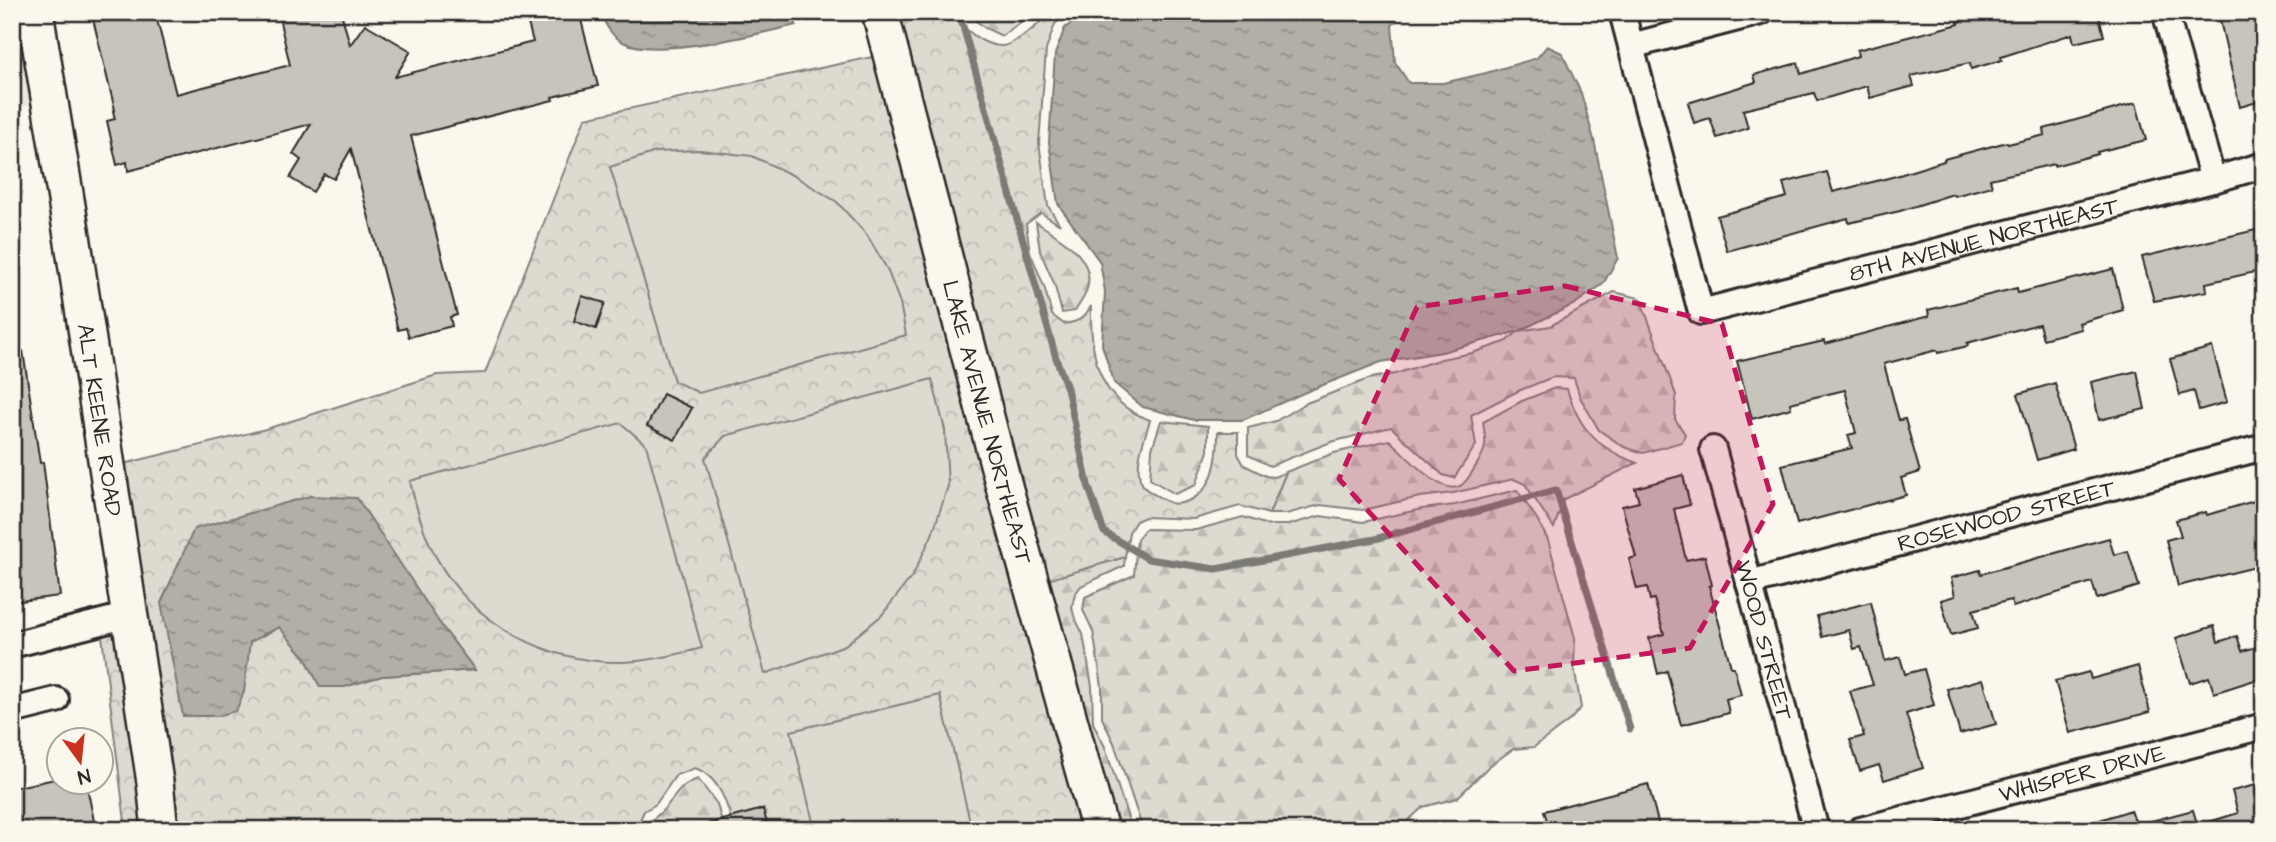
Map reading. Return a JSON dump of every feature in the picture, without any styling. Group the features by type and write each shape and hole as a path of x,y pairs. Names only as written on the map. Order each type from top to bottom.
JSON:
{"street":[{"name":"ALT KEENE ROAD","path":"36,12 155,782 160,830"},
{"name":"LAKE AVENUE NORTHEAST","path":"880,12 1009,503 1100,830"},
{"path":"1622,12 1631,46 1761,12"},
{"path":"2165,12 2213,180"},
{"name":"8TH AVENUE NORTHEAST","path":"1631,46 1701,312 2264,165"},
{"name":"ROSEWOOD STREET","path":"1749,583 2264,447"},
{"name":"WOOD STREET","path":"1713,449 1816,830"},
{"path":"12,645 129,615"},
{"path":"12,711 56,700"},
{"name":"WHISPER DRIVE","path":"1860,830 2264,726"}],"highlighted area":[{"path":"1565,286 1722,324 1773,504 1690,648 1514,671 1339,479 1417,307"}],"shaded area":[{"path":"12,12 23,12 32,105 12,108"}],"green space":[{"path":"892,12 954,12 974,35 988,43 1002,46 1032,29 1040,22 1044,12 1068,12 1055,24 1046,50 1039,143 1048,206 1060,225 1041,213 1026,224 1030,252 1052,315 1064,324 1069,323 1083,317 1091,306 1092,342 1101,375 1108,389 1132,412 1150,420 1139,464 1140,479 1147,490 1173,504 1184,503 1197,496 1213,472 1218,432 1238,432 1238,454 1244,465 1266,476 1274,477 1286,472 1269,514 1240,506 1194,519 1145,517 1136,521 1129,532 1125,557 1043,581"},
{"path":"965,12 1034,12 1002,36 985,28"},
{"path":"877,56 1088,830 734,830 726,802 717,785 704,772 695,768 676,775 656,804 644,811 639,830 172,830 119,465 266,429 437,375 485,373 585,118","holes":["177,571 443,628 475,670 382,676 344,687 321,687 305,657 280,627 250,642 161,603"]},
{"path":"700,150 752,156 796,177 837,202 867,235 887,269 900,303 906,335 699,393 674,381 610,167 656,152"},
{"path":"1036,222 1074,250 1087,269 1086,292 1075,311 1062,313 1054,283 1040,251"},
{"path":"1614,292 1640,298 1676,395 1675,419 1685,434 1682,442 1643,453 1624,447 1599,430 1580,397 1574,378 1553,377 1471,415 1476,445 1454,478 1443,475 1391,427 1331,442 1270,466 1248,455 1248,428 1276,421 1304,404 1371,378 1472,353 1505,342 1519,331 1550,326"},
{"path":"932,379 945,430 948,486 932,535 913,575 881,616 845,645 765,674 705,458 725,436"},
{"path":"1555,388 1567,389 1577,415 1600,444 1637,463 1564,499 1554,528 1525,484 1514,479 1363,510 1320,505 1286,514 1269,514 1286,472 1334,453 1389,440 1433,479 1452,488 1460,486 1484,451 1483,422 1522,401"},
{"path":"1161,421 1208,426 1208,451 1196,485 1175,494 1150,479 1152,449"},
{"path":"621,423 646,445 702,648 643,660 595,661 568,656 515,635 470,602 451,581 431,548 420,520 410,481"},
{"path":"1517,490 1548,540 1575,638 1574,666 1581,708 1570,720 1534,747 1513,749 1488,767 1457,798 1423,807 1398,830 1143,830 1114,743 1102,718 1102,686 1093,631 1083,610 1085,597 1134,575 1137,539 1145,529 1196,530 1243,517 1267,525 1288,525 1320,516 1363,522"},
{"path":"1125,557 1124,566 1081,586 1075,594 1072,607 1083,634 1092,686 1093,723 1105,747 1132,830 1113,830 1043,581"},
{"path":"120,631 148,830 126,830 116,749 116,726 113,726 102,636"},
{"path":"940,695 972,830 815,830 791,731"},
{"path":"698,779 717,804 724,830 649,830 650,821 664,810 678,792"}],"water":[{"path":"600,12 796,12 796,25 708,43 659,48 638,47 615,36"},
{"path":"1092,12 1401,12 1392,26 1395,62 1409,83 1443,83 1486,73 1537,58 1547,46 1562,53 1581,93 1594,140 1618,258 1603,284 1575,304 1519,331 1442,352 1381,362 1243,420 1194,420 1143,407 1114,383 1102,345 1105,291 1100,262 1058,204 1049,142 1055,54 1065,28"},
{"path":"310,496 357,498 443,628 475,670 382,676 344,687 320,687 305,657 279,627 250,642 244,692 236,711 217,716 183,716 161,603 194,529"}],"building":[{"path":"101,12 155,12 176,94 290,65 280,22 286,12 341,12 350,45 365,24 411,51 395,77 533,42 525,12 579,12 598,86 411,136 457,315 450,317 452,326 409,337 406,328 398,330 351,149 334,179 324,174 313,192 290,178 301,160 293,154 311,124 128,171 127,162 117,165 107,121 115,119 115,110 93,19 101,18"},
{"path":"1994,12 2098,12 2104,36 2074,43 2072,34 1971,69 1970,63 1911,76 1914,86 1870,98 1867,86 1817,101 1814,93 1743,110 1748,128 1717,138 1710,118 1694,123 1688,103 1756,82 1754,75 1798,63 1801,74 1858,56 1857,50 1959,24 1958,22"},
{"path":"2218,12 2264,12 2264,100 2240,107"},
{"path":"2136,103 2146,140 2054,166 1990,179 1992,186 1954,196 1953,194 1900,211 1849,223 1848,218 1727,251 1717,216 1787,197 1783,183 1827,172 1833,192 2007,142 2008,144 2045,135 2044,129"},
{"path":"2264,228 2264,270 2206,283 2207,291 2154,301 2142,257"},
{"path":"2113,269 2123,310 2079,323 2081,329 2043,339 2039,324 1967,343 1968,346 1938,353 1937,350 1884,364 1899,420 1905,419 1920,472 1901,478 1906,495 1797,524 1782,465 1852,448 1848,435 1856,433 1845,390 1790,403 1791,408 1752,419 1737,361 1824,341 1825,344 1929,316 1928,310 2017,288 2018,293"},
{"path":"582,296 605,303 596,329 574,321"},
{"path":"2212,347 2227,402 2199,410 2194,391 2180,395 2170,359"},
{"path":"23,351 40,463 43,462 60,596 12,602 12,352"},
{"path":"2137,371 2145,409 2099,420 2091,382"},
{"path":"2055,383 2074,449 2037,460 2018,394"},
{"path":"663,394 692,408 675,440 647,426"},
{"path":"1683,475 1690,505 1674,509 1686,560 1705,556 1712,585 1709,586 1741,695 1726,699 1729,713 1681,725 1667,671 1658,674 1649,638 1664,634 1654,599 1650,600 1647,587 1637,589 1629,559 1636,557 1622,506 1639,502 1635,488"},
{"path":"2254,501 2258,516 2264,514 2264,565 2178,586 2166,540 2181,536 2176,520 2206,512 2207,515"},
{"path":"2109,538 2114,555 2128,551 2139,586 2097,599 2092,582 2013,607 2011,600 1973,610 1978,628 1951,635 1941,600 1955,596 1951,578 1980,570 1981,574"},
{"path":"1871,602 1885,661 1900,657 1905,674 1924,669 1934,705 1906,714 1923,768 1884,780 1879,765 1860,771 1850,740 1864,736 1850,691 1873,685 1861,647 1854,649 1849,630 1822,637 1817,616"},
{"path":"2214,626 2218,642 2237,636 2242,651 2264,645 2264,677 2214,693 2209,677 2190,683 2176,638"},
{"path":"2138,666 2150,712 2070,733 2055,681 2089,672 2091,679"},
{"path":"1983,679 1996,724 1960,734 1947,689"},
{"path":"46,781 46,796 89,796 94,821 53,830 12,830 12,788"},
{"path":"2264,783 2264,830 2199,830 2199,825 2238,813 2232,791"},
{"path":"1648,784 1660,830 1550,830 1544,811"},
{"path":"763,809 769,830 708,830 707,824"},
{"path":"2131,810 2138,830 2082,830 2081,826"},
{"path":"2193,810 2199,830 2141,830 2140,824"}],"waterway":[{"path":"959,12 1056,358 1067,388 1088,485 1104,532 1148,559 1216,569 1375,539 1556,490 1630,729"}]}
